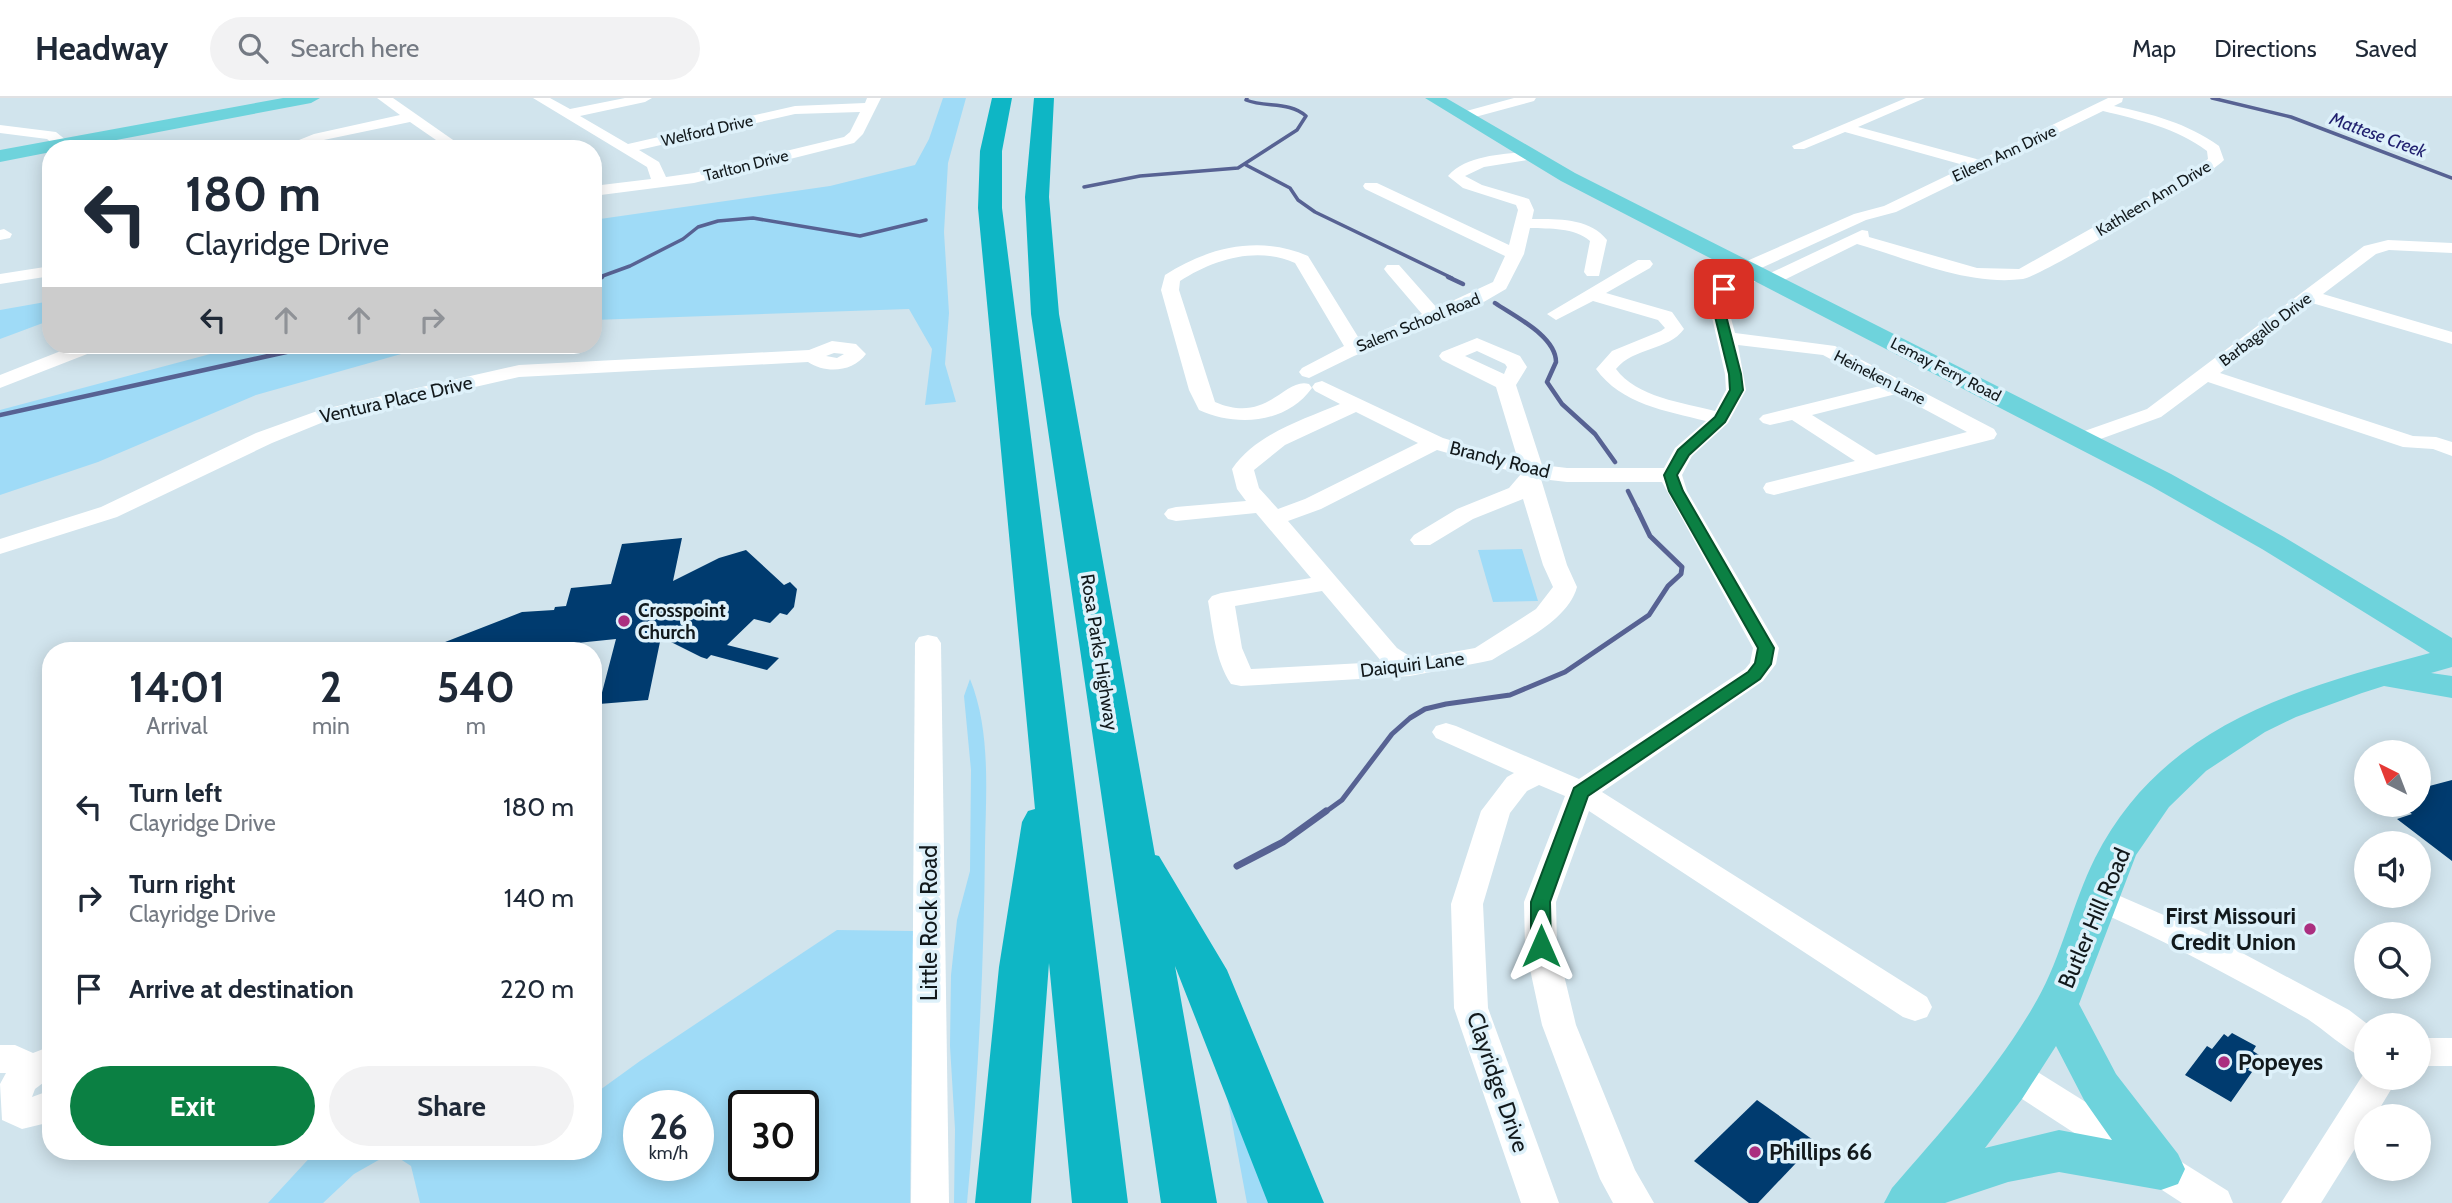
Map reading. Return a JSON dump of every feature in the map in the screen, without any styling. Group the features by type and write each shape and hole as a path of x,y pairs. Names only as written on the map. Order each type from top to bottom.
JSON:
{"highway":[{"path":"1002,98 991,151 990,208 1100,1203"},
{"name":"Rosa Parks Highway","path":"1044,98 1037,197 1045,314 1189,1203"},
{"path":"1003,1203 1024,967 1052,768"},
{"path":"1132,849 1202,970 1296,1203"}],"main road":[{"path":"102,140 311,98"},
{"name":"Lemay Ferry Road","path":"1434,98 1529,156 2084,439 2273,543 2452,655"},
{"path":"6,155 42,150"},
{"path":"2388,613 2452,628"},
{"name":"Butler Hill Road","path":"1915,1196 2015,1076 2057,1005 2075,967 2109,869 2136,824 2172,781 2223,741 2287,707 2452,655"},
{"path":"2380,677 2452,687"},
{"path":"2057,1005 2099,1087 2161,1169"},
{"path":"1915,1196 2008,1161 2059,1151 2161,1169"}],"street":[{"path":"386,98 445,140"},
{"path":"540,98 654,165 660,182"},
{"path":"568,114 645,98"},
{"path":"1464,116 1529,98"},
{"path":"1799,146 1919,98"},
{"name":"Eileen Ann Drive","path":"1758,274 1860,217 1890,208 2119,98"},
{"name":"Welford Drive","path":"629,148 795,110 872,102"},
{"name":"Tarlton Drive","path":"602,190 694,178 849,140 856,134 872,102"},
{"name":"Kathleen Ann Drive","path":"1854,238 1982,274 1994,284 2013,285 2010,275 2022,274 2059,254 2189,180 2216,160 2214,149 2194,134 2162,122 2102,107"},
{"path":"311,140 412,117"},
{"path":"1846,128 1979,164"},
{"path":"0,129 51,135 61,140"},
{"path":"6,155 8,145 14,137 29,132"},
{"path":"1529,156 1473,165 1461,170 1456,176 1460,182 1523,202 1526,210 1522,223 1576,227 1593,233 1599,240 1593,272"},
{"path":"1371,186 1516,254"},
{"name":"Eileen Ann Drive","path":"1758,274 1873,230 1885,220 1890,208"},
{"name":"Salem School Road","path":"1170,290 1206,406 1228,416 1261,412 1294,397 1359,347 1434,317 1500,285 1516,254 1522,223"},
{"name":"Barbagallo Drive","path":"2084,439 2154,413 2377,247 2410,245 2452,248"},
{"path":"1170,290 1171,279 1184,270 1222,256 1266,251 1292,254 1302,260 1351,343 1359,347"},
{"path":"1556,314 1644,264"},
{"path":"1393,269 1434,317"},
{"path":"0,279 42,272"},
{"path":"1635,1203 1619,1179 1567,1050 1541,946 1540,902 1581,792 1754,675 1763,664 1766,648 1676,491 1671,475 1683,453 1721,419 1737,390 1717,300 1719,294 1724,289 1758,274"},
{"path":"1591,295 1665,316 1675,329 1669,336 1619,356 1609,363 1606,369 1609,378 1627,390 1721,419"},
{"path":"2309,296 2452,338"},
{"name":"Heineken Lane","path":"1726,338 1828,350 1986,434 1873,463"},
{"path":"0,382 70,354"},
{"name":"Ventura Place Drive","path":"0,547 109,512 264,438 320,416 519,371 816,356"},
{"path":"2204,374 2410,442 2437,457 2452,458"},
{"name":"Brandy Road","path":"1311,382 1425,438 1531,476 1671,475"},
{"path":"1422,540 1465,514 1517,493 1531,476 1505,384"},
{"path":"1770,419 1900,387"},
{"path":"1354,405 1278,441 1249,460 1244,469 1248,489 1388,654 1410,668"},
{"path":"1795,413 1873,463"},
{"path":"1176,514 1267,513 1312,504 1425,438"},
{"path":"2410,442 2436,443 2452,449"},
{"path":"1774,488 1873,463"},
{"name":"Daiquiri Lane","path":"1328,583 1221,601 1229,648 1241,678 1410,668 1483,654 1545,614 1563,594 1565,587 1555,565 1531,476"},
{"name":"Little Rock Road","path":"928,643 930,1203"},
{"path":"1446,732 1581,792 1915,1007"},
{"name":"Clayridge Drive","path":"1539,773 1517,784 1496,811 1467,904 1471,1008 1540,1203"},
{"path":"2099,898 2158,923 2233,962 2341,1022 2354,1033"},
{"path":"2431,1052 2452,1052"},
{"path":"26,1063 8,1086 2,1104 7,1110 16,1113 42,1108"},
{"path":"2015,1076 2214,1203"},
{"path":"2300,1203 2372,1090"}],"shaded area":[{"path":"943,98 966,98 948,163 944,232 949,313 945,364 956,402 925,405 932,349 909,309 602,320 602,219 830,186 915,165 929,139"},
{"path":"42,303 42,323 0,339 0,310"},
{"path":"210,354 401,354 256,395 98,462 0,495 0,410"},
{"path":"1522,549 1538,601 1493,602 1478,550"},
{"path":"970,679 981,719 986,762 983,936 967,1203 954,1203 951,975 957,920 970,871 971,770 964,696"},
{"path":"837,930 913,931 910,1203 420,1203 411,1166 402,1160 602,1160 602,1088"},
{"path":"1221,1064 1274,1203 1247,1203"},
{"path":"308,1160 379,1160 354,1174 323,1203 268,1203"}],"building":[{"name":"Crosspoint Church","path":"682,538 673,581 719,558 746,550 784,585 790,582 797,589 794,607 787,615 780,613 770,623 754,619 727,645 779,658 767,670 711,655 707,659 661,637 648,700 602,704 602,693 616,639 587,642 445,642 522,612 554,610 555,607 566,606 571,588 611,584 622,544"},
{"path":"2452,780 2452,861 2431,845 2431,831 2413,831 2397,819 2431,817 2431,786"},
{"name":"Popeyes","path":"2232,1033 2256,1046 2253,1051 2259,1055 2248,1070 2252,1072 2231,1102 2185,1075 2207,1046 2212,1049 2224,1034 2228,1037"},
{"name":"Phillips 66","path":"1757,1100 1816,1142 1758,1203 1749,1203 1694,1161"}],"waterway":[{"path":"1084,187 1140,176 1238,168 1297,130 1306,116 1292,108 1254,102 1246,100 1247,98"},
{"name":"Mattese Creek","path":"2212,98 2291,117 2452,178"},
{"path":"1246,165 1290,188 1298,200 1315,212 1452,278"},
{"path":"602,276 630,266 683,239 698,227 718,221 753,218 860,236 926,220"},
{"path":"1448,277 1463,284"},
{"path":"1495,303 1533,328 1549,344 1556,362 1547,382 1562,404 1595,434 1615,462"},
{"path":"0,415 277,354"},
{"path":"1628,491 1637,509"},
{"path":"1324,813 1342,800 1392,734 1410,718 1425,709 1446,704 1510,695 1565,672 1649,615 1668,586 1681,574 1682,567 1650,536 1637,509"},
{"path":"1237,866 1283,842 1326,811"}],"place":[{"name":"Crosspoint Church","path":"624,621"},
{"name":"First Missouri Credit Union","path":"2310,929"},
{"name":"Popeyes","path":"2224,1062"},
{"name":"Phillips 66","path":"1755,1152"}],"route":[{"path":"1541,946 1540,902 1581,792 1754,675 1763,664 1766,648 1676,491 1671,475 1683,453 1721,419 1737,390 1717,300 1724,289"}]}
